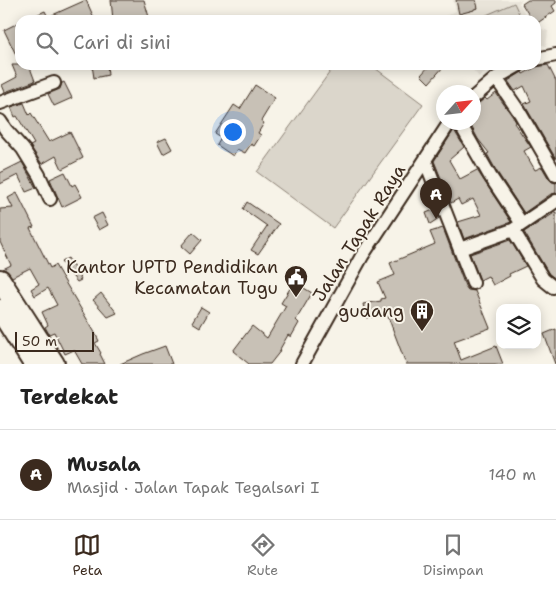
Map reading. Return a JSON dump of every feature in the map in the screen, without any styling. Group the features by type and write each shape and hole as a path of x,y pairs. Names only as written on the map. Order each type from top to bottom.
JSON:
{"highway":[{"path":"0,280 54,364"},
{"path":"0,310 34,364"}],"street":[{"path":"541,58 556,55"},
{"path":"481,91 496,78 510,70"},
{"path":"496,78 520,113 556,175"},
{"path":"0,103 54,82"},
{"path":"0,121 23,149 39,175 50,199"},
{"name":"Jalan Tapak Raya","path":"302,364 362,256 445,130"},
{"path":"464,130 490,176 543,279 553,287"},
{"path":"425,160 473,283"},
{"path":"460,249 517,227 556,201"}],"shaded area":[{"path":"453,0 522,0 519,3 526,15 447,15 456,11"},
{"path":"514,3 520,15 486,15"},
{"path":"541,29 548,31 546,46 541,45"},
{"path":"331,70 378,70 423,104 333,228 257,172"},
{"path":"473,70 488,70 479,77"}],"building":[{"path":"86,0 93,15 52,15"},
{"path":"111,0 144,0 148,15 112,15"},
{"path":"456,0 476,0 478,8 459,14"},
{"path":"528,0 556,0 556,3 552,6 555,11 541,21 541,15 529,15 522,4"},
{"path":"45,11 47,15 36,15"},
{"path":"15,24 15,53 4,30"},
{"path":"12,65 15,65 15,70 31,70 35,81 5,92 2,85 17,77"},
{"path":"548,65 556,81 556,159 524,104 531,101 524,86 515,91 508,81 522,72 523,74 530,70 541,70 541,66"},
{"path":"93,70 108,70 108,75 94,78"},
{"path":"426,70 441,70 429,83 421,75"},
{"path":"64,82 72,98 54,106 48,94 60,89"},
{"path":"255,85 275,98 261,121 264,123 258,133 261,135 254,146 251,144 245,153 237,149 233,156 217,145 221,138 215,134 234,105 240,109"},
{"path":"496,93 531,147 524,151 535,170 542,167 549,179 556,183 556,193 551,194 524,213 497,172 487,154 489,153 473,130 481,130 481,101 485,98 487,100"},
{"path":"24,103 29,115 31,113 49,142 70,132 83,158 62,169 56,156 42,164 30,146 34,144 17,116 15,117 11,107"},
{"path":"454,130 464,147 449,160 460,179 477,170 511,222 464,239 458,222 481,215 473,199 461,205 458,199 451,203 434,161"},
{"path":"166,138 172,149 163,154 157,142"},
{"path":"22,162 36,188 26,192 18,175 0,184 0,173"},
{"path":"65,172 72,186 75,184 82,197 62,207 50,179"},
{"path":"17,193 34,227 30,228 50,268 55,265 94,331 99,341 95,343 105,364 82,364 74,350 65,354 54,332 49,334 45,327 48,325 42,312 57,305 48,288 35,296 31,289 39,284 30,268 12,277 3,269 11,265 0,242 0,209 13,208 8,198"},
{"path":"247,202 279,224 258,254 251,250 267,226 243,209"},
{"path":"436,209 439,218 430,224 426,213"},
{"path":"556,212 556,279 549,274 524,232"},
{"path":"102,213 108,225 99,230 92,218"},
{"path":"443,228 465,286 468,290 475,291 490,328 454,341 461,360 496,346 503,364 406,364 387,314 366,318 363,304 381,301 381,299 385,298 378,282 395,275 390,263 435,244 430,232"},
{"path":"193,232 202,240 190,254 181,246"},
{"path":"510,240 526,266 509,274 510,276 493,285 488,276 480,280 470,254"},
{"path":"68,258 81,280 77,282 61,262"},
{"path":"294,282 312,293 296,320 299,323 291,337 288,335 281,350 270,364 249,364 233,351 252,326 267,338 286,306 281,303"},
{"path":"101,293 117,313 108,317 93,300"},
{"path":"201,307 209,312 200,327 192,322"},
{"path":"556,329 556,364 555,364 544,334"},
{"path":"165,346 172,364 120,364 143,354"}],"place":[{"name":"Musala","path":"436,219"},
{"name":"Kantor UPTD Pendidikan Kecamatan Tugu","path":"296,298"},
{"name":"gudang","path":"422,332"}]}
